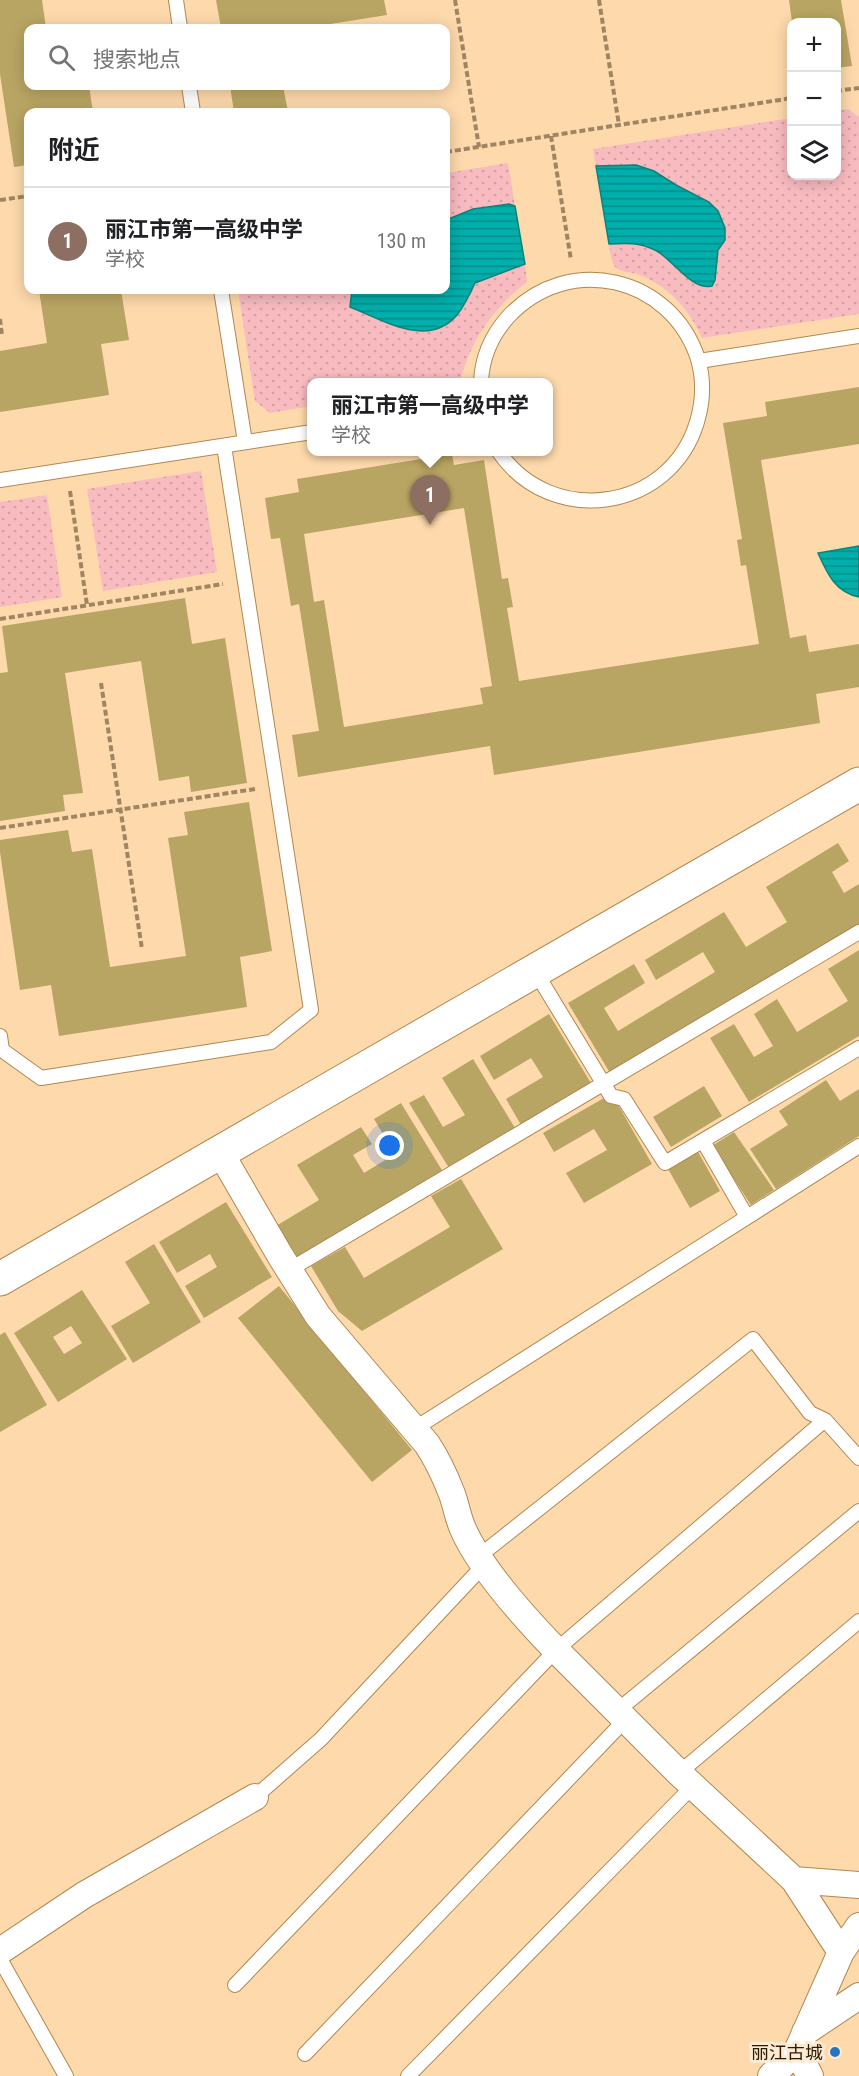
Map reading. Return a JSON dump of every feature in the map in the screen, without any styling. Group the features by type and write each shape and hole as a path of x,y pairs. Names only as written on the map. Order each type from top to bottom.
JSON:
{"street":[{"path":"0,1279 859,784"},
{"path":"220,1152 318,1316 436,1458 452,1494 462,1528 481,1561 556,1650 686,1779 794,1880 842,1952"},
{"path":"0,1951 84,1895 255,1797"},
{"path":"794,1880 859,1885"},
{"path":"810,2076 801,2041 842,1952 859,1926"},
{"path":"771,2076 801,2041 859,1996"}],"lane":[{"path":"176,0 179,24"},
{"path":"190,90 193,108"},
{"path":"481,378 488,348 500,326 517,307 538,293 561,283 586,279 611,281 635,288 657,301 685,331 699,361 702,386 700,411 694,432 684,451 670,468 635,492 593,501 573,500 554,495 519,475 502,456"},
{"path":"222,294 245,442"},
{"path":"699,361 859,336"},
{"path":"0,480 307,433"},
{"path":"0,1036 2,1050 41,1078 271,1042 311,1010 224,446"},
{"path":"289,1270 859,932"},
{"path":"535,971 611,1096 624,1099 665,1163 859,1047"},
{"path":"702,1141 747,1217"},
{"path":"414,1429 859,1146"},
{"path":"255,1797 321,1739 481,1561 753,1339 810,1413 825,1420 859,1458"},
{"path":"234,1985 556,1650 825,1420"},
{"path":"305,2054 621,1715 859,1511"},
{"path":"408,2076 686,1779 859,1621"},
{"path":"0,1959 66,2076"}],"path":[{"path":"455,0 480,147"},
{"path":"599,0 619,125"},
{"path":"841,90 859,88"},
{"path":"450,151 787,99"},
{"path":"551,136 574,281"},
{"path":"0,200 24,197"},
{"path":"0,320 2,336"},
{"path":"66,470 87,605"},
{"path":"0,619 244,580"},
{"path":"101,682 142,949"},
{"path":"0,828 277,786"}],"shaded area":[{"path":"848,109 859,117 859,314 702,338 691,317 668,291 637,274 615,267 609,244 634,243 663,254 689,279 712,286 715,280 718,250 676,185 654,171 636,165 596,166 593,149 787,119 787,180 841,180 841,110"},
{"path":"508,163 515,206 489,206 450,218 450,172"},
{"path":"525,264 527,282 503,303 484,326 470,352 461,378 307,378 307,407 270,413 255,401 239,294 352,294 351,307 407,330 422,332 436,329 449,321 462,306 475,283"},
{"path":"201,471 217,572 103,591 87,489"},
{"path":"47,495 62,597 0,607 0,502"}],"water":[{"path":"636,165 654,171 709,202 718,211 725,228 725,240 718,250 715,280 712,286 697,284 649,247 609,244 596,166"},
{"path":"509,204 515,206 525,264 475,283 457,315 445,325 433,330 405,329 350,307 352,294 450,294 450,218 473,209"},
{"path":"859,546 859,597 844,591 833,581 818,553"}],"building":[{"path":"0,0 42,0 45,24 24,24 24,90 90,90 92,108 24,108 24,166 14,167 0,74"},
{"path":"216,0 384,0 387,15 330,24 220,24"},
{"path":"789,0 841,0 852,66 841,67 841,18 791,18"},
{"path":"231,90 284,90 287,108 233,108"},
{"path":"40,294 122,294 129,340 101,344 109,395 0,412 0,351 47,343"},
{"path":"859,387 859,444 761,460 790,638 806,635 809,652 859,644 859,687 816,694 820,723 494,775 490,746 298,777 292,735 319,731 299,604 291,606 280,538 271,539 265,498 299,492 297,479 440,456 452,456 454,465 484,460 502,579 508,578 513,607 507,608 519,681 759,644 746,565 741,566 737,540 742,539 723,423 767,416 765,402","holes":["464,508 492,686 480,688 483,704 344,727 324,600 314,602 304,534"]},
{"path":"185,598 192,644 225,638 247,783 191,792 189,776 159,781 141,661 65,673 83,793 63,795 65,811 0,821 0,673 8,672 2,626"},
{"path":"249,802 272,951 240,957 247,1007 59,1036 51,985 20,990 0,840 68,830 72,852 92,849 110,967 186,956 168,838 188,835 184,812"},
{"path":"838,843 849,861 832,872 844,893 859,884 859,924 610,1073 568,1003 634,964 645,983 604,1008 618,1031 715,972 703,952 656,980 645,960 724,912 746,947 787,922 766,887"},
{"path":"859,950 859,1036 749,1102 710,1038 734,1024 754,1057 773,1046 754,1014 777,999 797,1032 848,1001 828,969"},
{"path":"549,1014 591,1083 521,1125 506,1099 543,1077 531,1058 494,1080 480,1056"},
{"path":"473,1059 515,1128 449,1168 409,1103 424,1095 443,1127 465,1115 442,1078"},
{"path":"826,1080 840,1101 859,1089 859,1136 776,1189 750,1149 788,1125 779,1111"},
{"path":"704,1086 722,1116 671,1147 653,1117"},
{"path":"604,1098 617,1103 652,1164 584,1203 566,1173 607,1150 594,1129 554,1152 543,1133"},
{"path":"401,1103 443,1172 296,1260 276,1226 319,1200 297,1165 361,1127 372,1144 353,1155 364,1173 395,1154 374,1119"},
{"path":"734,1132 774,1190 751,1205 712,1146"},
{"path":"697,1150 720,1191 690,1208 667,1167"},
{"path":"461,1179 503,1249 362,1331 338,1311 311,1266 345,1247 364,1278 450,1227 431,1196"},
{"path":"226,1202 272,1277 204,1318 185,1286 217,1267 210,1254 177,1273 159,1242"},
{"path":"154,1244 201,1322 133,1363 111,1326 150,1303 125,1262"},
{"path":"279,1286 412,1450 372,1482 238,1318"},
{"path":"82,1290 127,1359 58,1402 14,1333","holes":["71,1326 82,1343 64,1354 53,1337"]},
{"path":"5,1332 47,1405 0,1432 0,1335"}],"place":[{"name":"丽江市第一高级中学","path":"430,525"},
{"name":"丽江古城","path":"835,2052"}]}
